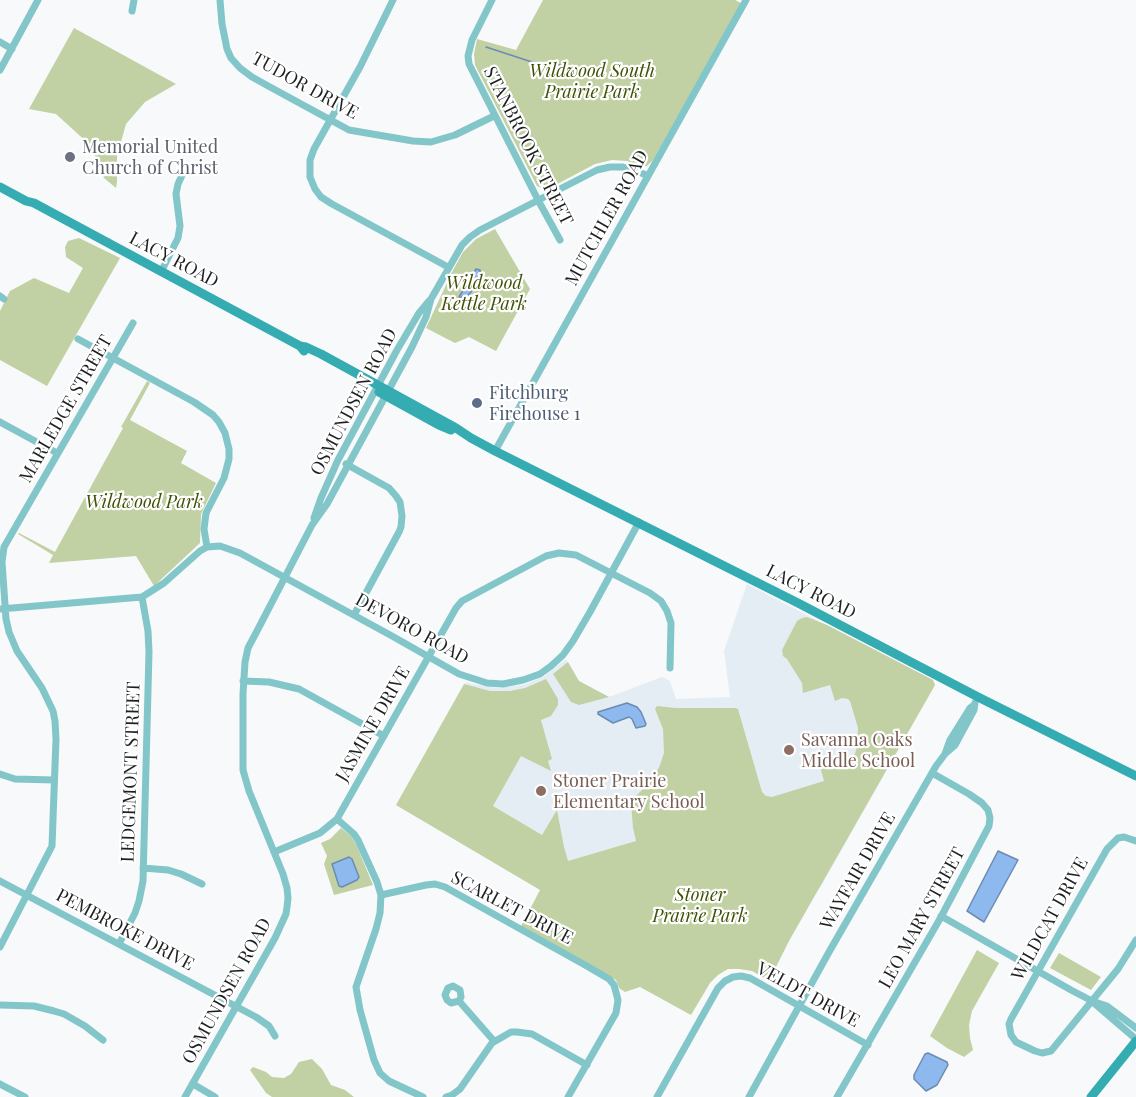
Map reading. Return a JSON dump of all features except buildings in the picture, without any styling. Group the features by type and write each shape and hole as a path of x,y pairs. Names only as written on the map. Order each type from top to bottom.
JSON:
{"street":[{"path":"0,70 38,0"},
{"path":"132,10 134,0"},
{"name":"TUDOR DRIVE","path":"220,0 227,49 240,68 252,77 349,130 431,142 455,135 494,116"},
{"path":"393,0 360,67 314,149 310,160 310,177 315,189 332,204 448,267"},
{"name":"STANBROOK STREET","path":"492,0 472,40 468,56 470,64 494,116 560,240"},
{"name":"MUTCHLER ROAD","path":"495,450 746,0"},
{"path":"0,42 12,49"},
{"name":"OSMUNDSEN ROAD","path":"312,525 338,460 412,347 426,317 431,299 462,245 470,237 597,170 623,166 648,176"},
{"path":"161,272 178,238 180,226 176,194 184,171"},
{"name":"LACY ROAD","path":"0,182 13,187 34,203"},
{"name":"LACY ROAD","path":"0,187 300,346 321,354 471,438 798,603 976,701 1136,776"},
{"name":"OSMUNDSEN ROAD","path":"185,1097 275,938 286,914 287,888 243,770 243,681 244,662 248,648 312,525 327,504 347,465 402,342 419,313 431,299"},
{"name":"MARLEDGE STREET","path":"0,947 52,846 56,739 53,711 42,688 11,639 2,608 4,547 133,323"},
{"path":"2,608 142,597 164,583 194,555 207,547 204,529 206,513 224,478 229,459 225,433 219,422 206,409 78,339"},
{"path":"402,342 412,347"},
{"path":"0,422 57,453"},
{"path":"338,460 389,488 400,502 402,516 399,532 354,615"},
{"name":"DEVORO ROAD","path":"207,547 228,548 240,553 464,676 487,683 503,684 540,674 568,648 639,522"},
{"path":"0,535 8,539"},
{"name":"JASMINE DRIVE","path":"274,852 320,833 337,819 456,608 462,602 546,556 559,553 576,555 650,593 661,601 669,615 670,668"},
{"name":"LEDGEMONT STREET","path":"119,944 139,901 144,868 149,652 142,597"},
{"path":"243,681 269,682 299,689 384,736"},
{"name":"WAYFAIR DRIVE","path":"749,1097 932,773 945,754 955,745 974,710 976,701"},
{"name":"LEO MARY STREET","path":"837,1097 941,916 989,826 988,810 982,803 932,773"},
{"path":"0,774 15,779 54,780"},
{"path":"337,819 358,840 381,895 376,929 356,987 374,1060 380,1073 396,1084 423,1097"},
{"name":"WILDCAT DRIVE","path":"1092,1001 1053,1049 1047,1053 1035,1051 1016,1042 1011,1035 1009,1024 1011,1019 1110,844 1124,837 1136,841"},
{"path":"144,868 168,870 202,884"},
{"name":"PEMBROKE DRIVE","path":"0,881 256,1017 269,1026 276,1036"},
{"name":"SCARLET DRIVE","path":"381,895 426,885 445,887 602,975 614,985 617,992 616,1013 587,1065"},
{"path":"941,916 1092,1001 1107,1006 1136,1028"},
{"path":"1092,1001 1124,961 1136,940"},
{"name":"VELDT DRIVE","path":"657,1097 718,988 733,977 750,978 868,1045"},
{"path":"459,1001 494,1041"},
{"path":"1091,1097 1136,1040 1092,1001"},
{"path":"0,1005 33,1006 54,1011 85,1026 103,1040"},
{"path":"446,1097 460,1089 494,1041 511,1032 517,1032 532,1034 587,1065 568,1097"},
{"path":"0,1084 25,1097"},
{"path":"193,1084 215,1097"}],"shaded area":[{"path":"747,584 933,680 935,685 820,888 605,927 396,805 466,682 499,688 523,685 543,677 566,659 579,681 609,697 662,677 670,681 676,699 730,697 724,651"}],"green space":[{"name":"Wildwood South Prairie Park","path":"543,0 735,0 741,3 653,160 647,166 612,160 595,164 546,190 537,186 475,65 474,54 477,39 516,50"},
{"path":"74,28 176,84 145,102 126,124 117,156 116,188 104,178 91,146 56,114 29,109"},
{"name":"Wildwood Kettle Park","path":"495,229 530,289 496,351 469,337 455,343 426,328 463,252 476,239"},
{"path":"79,238 120,258 47,386 0,360 0,311 10,291 34,278 69,293 83,268 66,257 65,247 68,241"},
{"name":"Wildwood Park","path":"147,381 150,383 130,420 187,451 181,463 216,483 201,514 200,543 154,586 136,556 49,563 53,555 18,534 55,552"},
{"name":"Stoner Prairie Park","path":"807,617 933,680 935,685 789,941 769,981 752,971 728,969 710,983 691,1015 640,987 625,992 619,988 616,980 520,928 540,890 396,805 464,684 490,691 510,691 525,688 546,679 558,699 558,705 551,716 541,720 552,759 548,761 551,771 521,756 493,806 542,835 557,810 568,861 636,841 631,803 655,775 664,753 663,729 655,709 657,706 738,709 762,792 766,796 772,797 824,781 819,763 848,755 849,758 855,754 858,728 848,699 842,698 835,701 830,685 803,693 802,683 783,656 782,650 797,621"},
{"path":"568,662 579,681 609,697 579,705 571,702 553,674"},
{"path":"341,828 351,836 356,844 373,885 334,895 324,864 327,856 321,843 330,839"},
{"path":"977,950 999,963 972,1011 969,1025 973,1050 964,1057 930,1036"},
{"path":"1059,953 1101,977 1091,990 1050,968"},
{"path":"312,1059 322,1069 331,1085 345,1090 354,1097 272,1097 266,1093 250,1070 253,1067 272,1077 284,1078 291,1074 299,1062"}],"water":[{"path":"476,269 480,270 480,274 471,292 465,299 463,296 460,298 459,297"},
{"path":"627,703 637,707 641,712 645,726 636,728 629,717 613,723 598,714 598,712"},
{"path":"998,851 1018,860 984,922 967,911"},
{"path":"349,857 359,877 342,887 339,886 332,864"},
{"path":"928,1053 947,1062 948,1065 937,1085 926,1091 914,1079 914,1075 925,1054"}],"waterway":[{"path":"486,47 535,63 560,65"},
{"path":"567,69 578,71"}],"place":[{"name":"Memorial United Church of Christ","path":"70,157"},
{"name":"Fitchburg Firehouse 1","path":"477,403"},
{"name":"Savanna Oaks Middle School","path":"789,750"},
{"name":"Stoner Prairie Elementary School","path":"541,791"}]}
